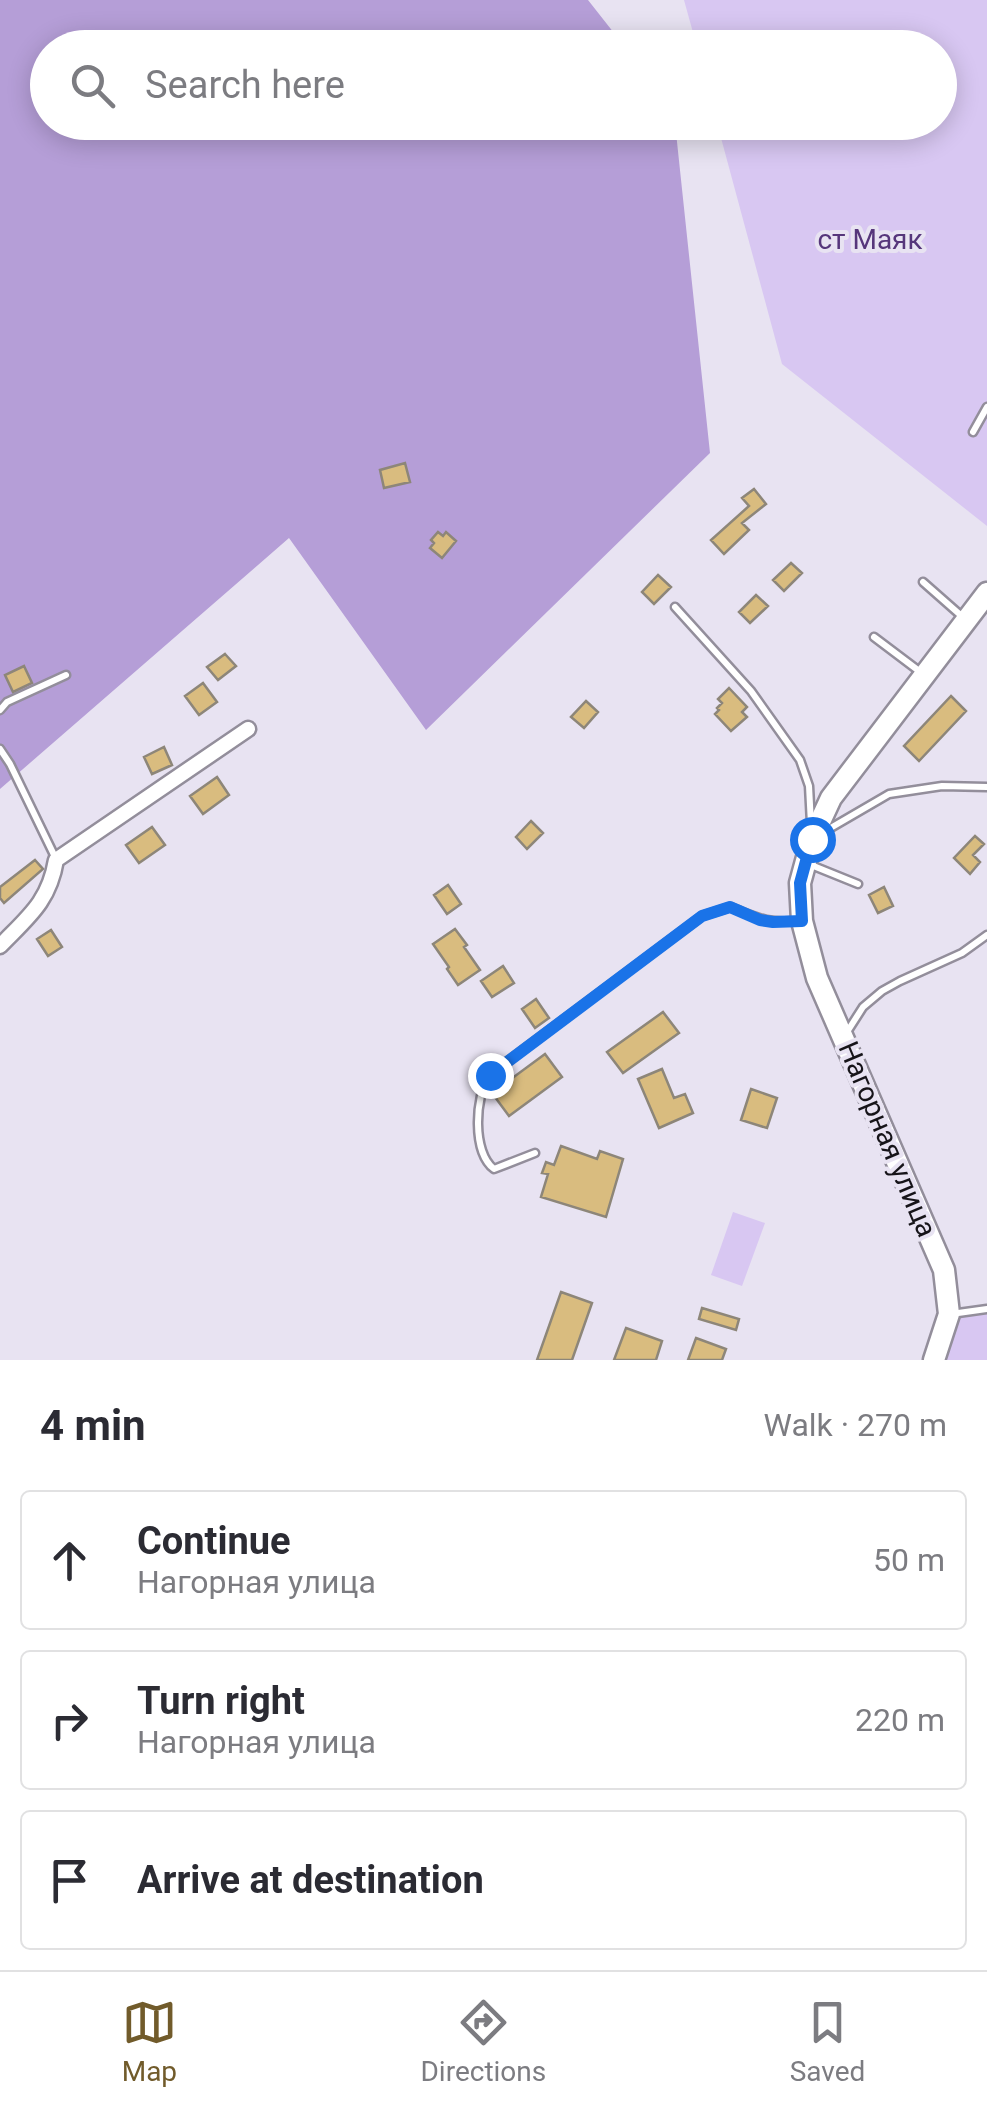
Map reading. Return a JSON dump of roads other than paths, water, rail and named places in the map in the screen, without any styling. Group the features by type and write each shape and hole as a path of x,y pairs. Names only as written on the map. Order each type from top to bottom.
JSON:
{"main road":[{"name":"Нагорная улица","path":"934,1360 949,1314 944,1270 817,978 802,921 800,883 812,839 830,798 987,593"}],"street":[{"path":"0,946 42,901 53,881 56,860 248,729"}],"lane":[{"path":"973,432 987,407"},
{"path":"923,582 966,619"},
{"path":"675,607 751,691 800,760 809,786 812,839 889,794 942,786 987,787"},
{"path":"874,638 924,675"},
{"path":"0,710 7,702 66,674"},
{"path":"0,749 56,860"},
{"path":"805,863 858,884"},
{"path":"535,1153 494,1170 484,1159 478,1125 479,1101 490,1075 702,916 730,907 760,920 802,921"},
{"path":"844,1036 863,1006 874,997 962,953 987,935"},
{"path":"949,1314 987,1309"}],"park label":[{"name":"ст Маяк","path":"870,239"}]}
